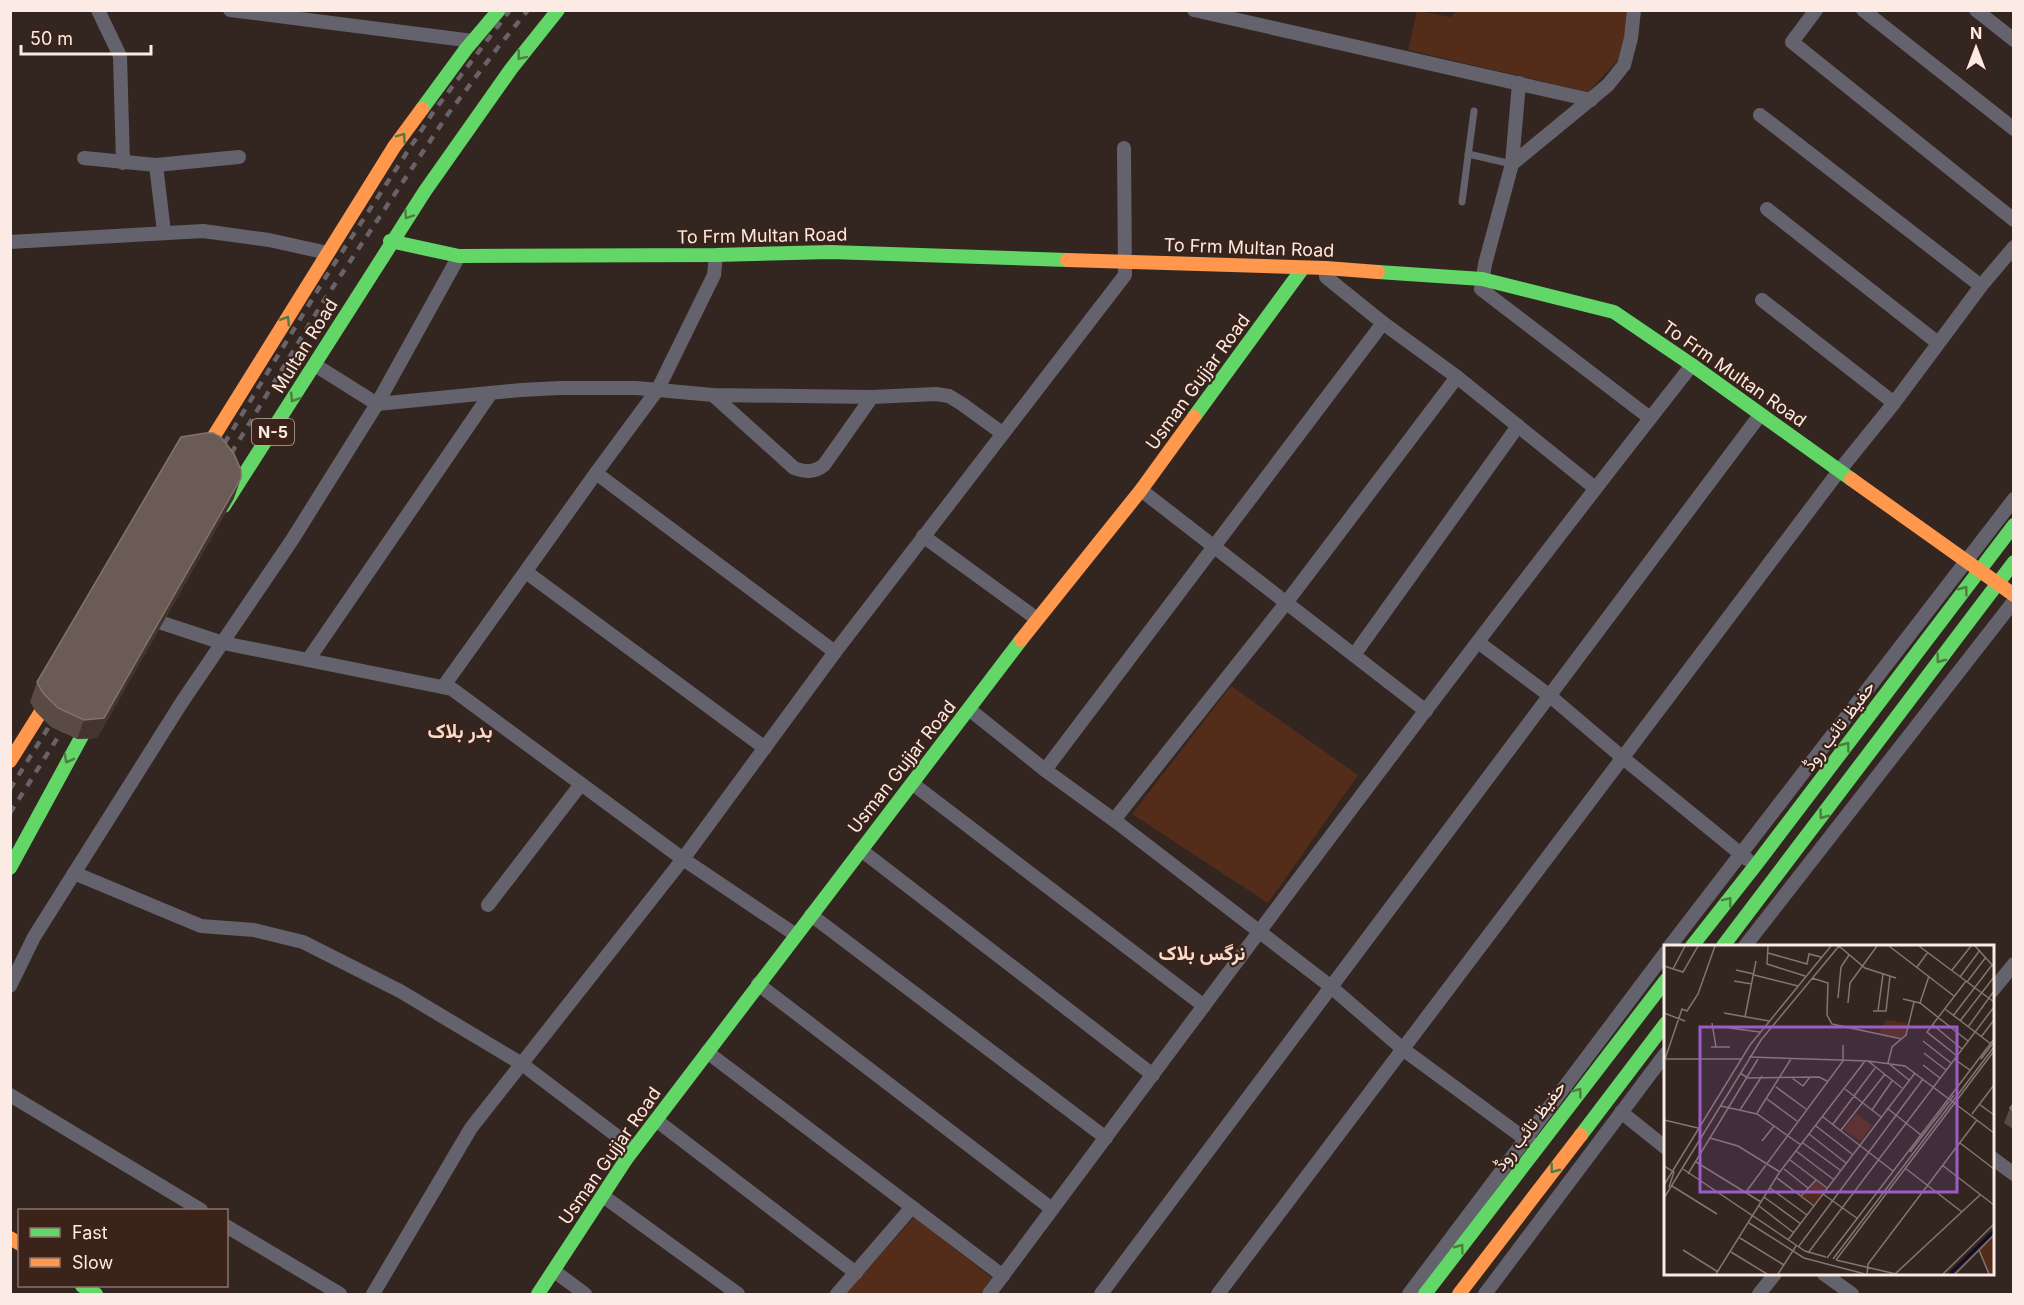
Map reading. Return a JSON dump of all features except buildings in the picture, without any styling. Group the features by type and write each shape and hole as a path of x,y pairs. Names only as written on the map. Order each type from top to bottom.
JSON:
{"street":[{"path":"98,10 120,56 123,163"},
{"path":"230,10 473,41"},
{"name":"Multan Road","path":"191,473 394,147 499,10"},
{"name":"Multan Road","path":"219,514 315,365 390,241 480,109 558,10"},
{"path":"1194,10 1591,100"},
{"path":"1512,164 1608,85 1623,66 1631,38 1634,10"},
{"path":"1816,10 1792,42 2013,220"},
{"path":"1863,10 2013,129"},
{"path":"1976,10 2013,40"},
{"path":"1519,82 1512,164 1480,289 1650,418"},
{"path":"1760,116 1981,286"},
{"path":"373,1294 471,1128 683,860 835,652 1125,274 1124,148"},
{"path":"84,158 156,165 239,157"},
{"path":"156,165 164,232"},
{"path":"1767,209 1938,343"},
{"path":"10,242 203,231 269,240 328,253"},
{"name":"To Frm Multan Road","path":"390,241 459,256 830,252 1326,268 1482,279 1614,312 1692,365 2013,595"},
{"path":"1218,1294 1839,471 1894,403 1981,286 2011,254"},
{"path":"443,687 658,389 714,275 716,255"},
{"path":"10,986 34,937 74,873 182,702 292,540 377,404 459,256"},
{"name":"Usman Gujjar Road","path":"538,1294 634,1149 1037,619 1141,490 1303,268"},
{"path":"1326,268 1326,277 1383,323 1457,377 1595,488"},
{"path":"1762,300 1894,403"},
{"path":"1046,770 1383,323"},
{"path":"315,365 377,404 560,388 658,389 713,395 872,397 936,394 949,396 1002,433"},
{"path":"989,1294 1258,932 1595,488 1692,365"},
{"path":"1114,820 1286,603 1457,377"},
{"path":"308,660 491,393"},
{"path":"713,395 794,468 803,471 818,470 824,465 872,397"},
{"path":"1101,1294 1760,415"},
{"path":"1354,655 1518,426"},
{"path":"596,473 835,652"},
{"path":"1141,490 1426,711"},
{"path":"1671,945 2013,500"},
{"name":"حفیظ تائب روڈ","path":"1693,945 2013,525"},
{"path":"923,536 1037,619"},
{"path":"1724,945 2013,562"},
{"path":"526,572 765,748"},
{"path":"1746,945 2013,601"},
{"path":"150,619 223,643 452,689 683,860 796,934"},
{"path":"1478,642 1550,696 1755,866"},
{"path":"10,761 60,682"},
{"path":"10,868 76,744 105,696"},
{"path":"970,710 1330,986 1404,1050 1530,1143"},
{"path":"488,904 581,784"},
{"path":"913,784 1204,1006"},
{"path":"861,850 1153,1075"},
{"path":"74,873 201,926 254,930 303,942 400,991 522,1064 634,1149"},
{"path":"811,915 1106,1138"},
{"path":"1409,1294 1530,1143 1664,953"},
{"path":"1994,988 2013,964"},
{"name":"حفیظ تائب روڈ","path":"1425,1294 1530,1143 1664,981"},
{"path":"758,984 1052,1209"},
{"path":"1459,1294 1664,1024"},
{"path":"707,1052 1003,1275"},
{"path":"1485,1294 1664,1054"},
{"path":"1618,1085 1633,1096"},
{"path":"10,1095 199,1209"},
{"path":"1621,1112 1664,1147"},
{"path":"656,1120 856,1273"},
{"path":"1994,1160 2013,1174"},
{"path":"603,1196 738,1294"},
{"path":"837,1294 912,1207"},
{"path":"228,1227 340,1294"},
{"path":"554,1271 585,1294"},
{"path":"1759,1294 1774,1275"},
{"path":"1825,1275 1852,1294"}],"lane":[{"path":"1462,202 1474,111"},
{"path":"1468,154 1512,164"}],"shaded area":[{"path":"1457,10 1629,11 1626,32 1617,61 1588,92 1408,50 1417,11 1451,17"},
{"path":"1231,686 1358,775 1268,903 1132,814"},
{"path":"914,1217 992,1278 980,1294 846,1294"}],"railway":[{"path":"216,457 327,275 434,111 510,10"},
{"path":"223,467 321,305 448,114 528,10"},
{"path":"10,789 58,712"},
{"path":"10,813 70,718"}],"traffic: fast":[{"path":"422,109 466,49 499,10"},
{"path":"224,506 425,191 511,69 558,10"},
{"path":"390,241 459,256 830,252 1067,260"},
{"path":"1194,417 1303,268"},
{"path":"1378,272 1482,279 1614,312 1851,479"},
{"path":"1693,945 2014,525"},
{"path":"1724,945 2014,562"},
{"path":"538,1294 627,1158 1021,640"},
{"path":"10,868 95,712"},
{"path":"1425,1294 1664,983"},
{"path":"1581,1135 1664,1026"},
{"path":"84,1287 96,1294"}],"traffic: slow":[{"path":"199,460 394,147 422,109"},
{"path":"1067,260 1326,268 1378,272"},
{"path":"1021,640 1141,490 1194,417"},
{"path":"1851,479 2014,595"},
{"path":"10,761 54,691"},
{"path":"1459,1294 1581,1135"},
{"path":"10,1238 18,1243"}],"district":[{"name":"بدر بلاک","path":"460,731"},
{"name":"نرگس بلاک","path":"1202,953"}]}
